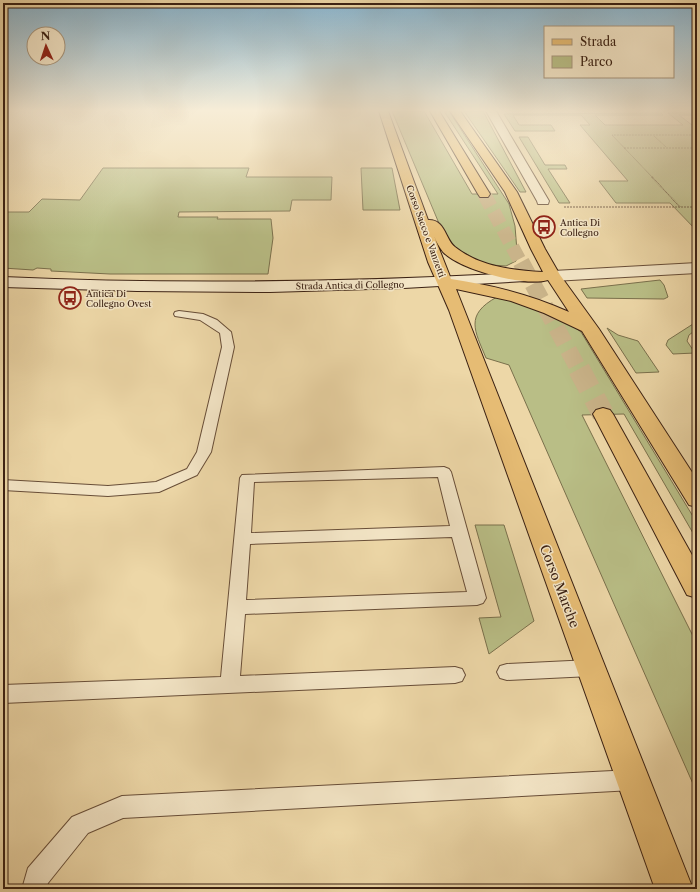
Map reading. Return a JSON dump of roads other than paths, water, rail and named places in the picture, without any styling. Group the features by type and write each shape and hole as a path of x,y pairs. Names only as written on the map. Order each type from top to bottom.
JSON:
{"main road":[{"name":"Corso Sacco e Vanzetti","path":"398,153 436,262 445,283"},
{"path":"459,153 484,194"},
{"path":"483,153 510,192 538,249 548,276 590,329 697,499"},
{"path":"420,215 438,231 444,244 451,251 469,261 491,270 504,273 548,276"},
{"path":"445,283 476,287 515,295 560,312 590,329"},
{"name":"Corso Marche","path":"445,283 458,310 674,889"},
{"path":"603,414 697,588"}],"street":[{"path":"515,153 543,201"},
{"name":"Strada Antica di Collegno","path":"3,282 84,286 165,287 445,283 697,268"}],"lane":[{"path":"3,486 115,490 160,487 192,472 204,452 228,347 225,332 209,320 203,316 179,314"},
{"path":"230,685 247,478 444,472 477,598 237,607"},
{"path":"242,539 459,530"},
{"path":"507,672 591,668"},
{"path":"3,694 454,675"},
{"path":"34,889 37,877 80,825 122,807 633,780"}],"tunnel":[{"path":"484,194 521,263"},
{"path":"521,262 579,370"},
{"path":"579,369 603,414"}],"place":[{"name":"Antica Di Collegno","path":"544,227"},
{"name":"Antica Di Collegno Ovest","path":"70,298"}]}
